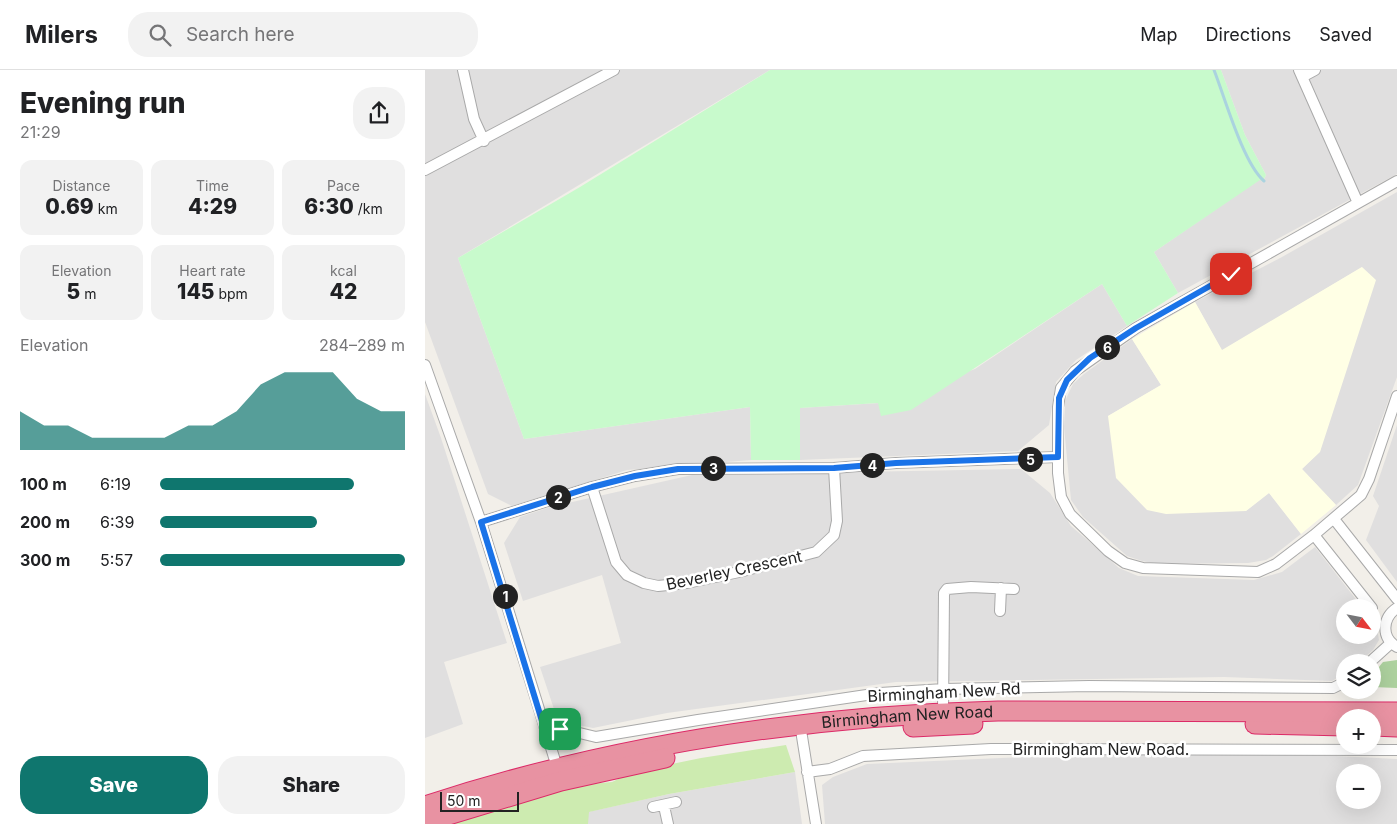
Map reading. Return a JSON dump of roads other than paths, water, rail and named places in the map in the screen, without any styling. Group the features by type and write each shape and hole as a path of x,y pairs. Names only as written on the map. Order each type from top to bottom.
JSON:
{"highway":[{"name":"Birmingham New Road","path":"427,810 559,774 603,756 703,738 801,730 943,712 1049,710 1397,712"},
{"name":"Birmingham New Road","path":"801,730 1006,723 1336,726"},
{"path":"1381,726 1397,727"}],"street":[{"path":"463,70 474,119 484,141"},
{"path":"425,170 484,141 614,70"},
{"path":"1315,70 1301,74 1358,203"},
{"path":"1397,181 1136,328 1075,371 1061,388 1059,398 1059,486 1065,507 1108,551 1125,563 1143,568 1258,572 1276,564 1314,536 1354,502 1365,488 1397,396"},
{"path":"425,365 481,522 559,774"},
{"path":"481,522 592,487 635,476 678,469 834,468 896,463 1058,457"},
{"name":"Beverley Crescent","path":"592,487 616,562 627,575 644,584 658,586 687,583 731,574 816,552 834,535 837,521 834,468"},
{"path":"1334,519 1397,599"},
{"path":"1314,536 1365,599"},
{"path":"1000,611 1001,588"},
{"path":"943,712 944,593 947,589 1014,589"},
{"path":"1385,630 1387,617 1397,608"},
{"path":"1381,619 1394,645 1381,654"},
{"name":"Birmingham New Rd","path":"546,734 563,729 596,737 881,693 944,689 1089,686 1333,688 1336,686"},
{"path":"801,730 816,824"},
{"name":"Birmingham New Road.","path":"807,772 830,769 863,756 991,750 1397,750"},
{"path":"653,807 676,802"},
{"path":"664,806 668,824"}],"waterway":[{"path":"1214,70 1242,145 1256,172 1264,181"}]}
